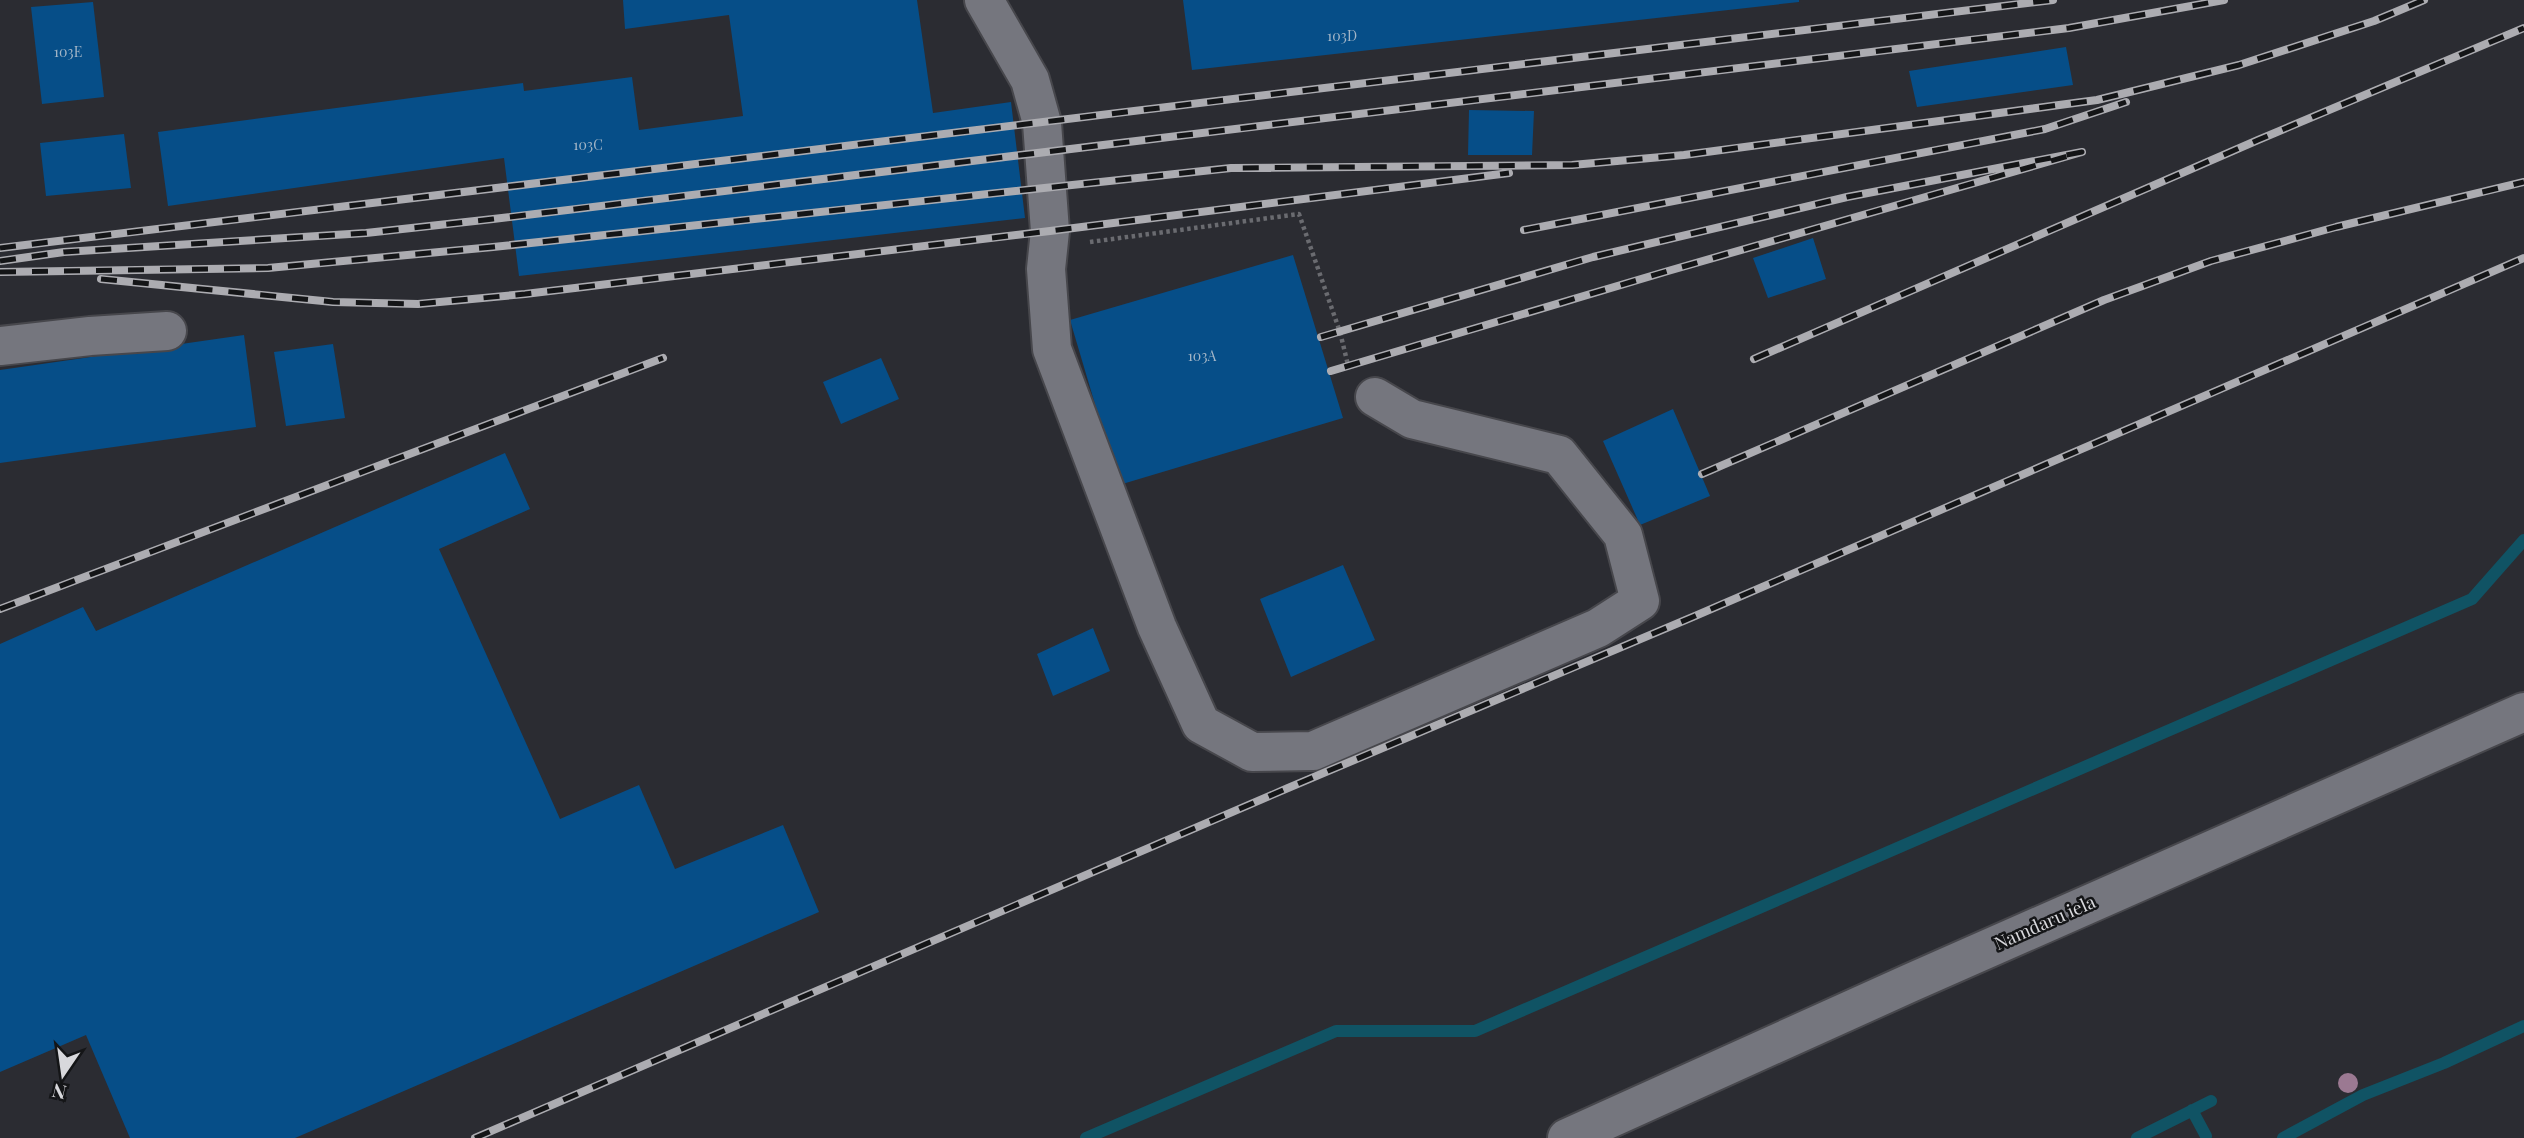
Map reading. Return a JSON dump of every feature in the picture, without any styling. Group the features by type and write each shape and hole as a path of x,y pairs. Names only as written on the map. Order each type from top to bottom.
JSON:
{"street":[{"path":"984,0 1030,80 1042,123 1050,231 1046,269 1052,349 1157,627 1201,724 1252,752 1313,751 1598,628 1640,601 1623,535 1559,455 1412,419 1375,397"},
{"path":"0,346 167,331"},
{"name":"Namdaru iela","path":"1567,1138 1910,983 2524,712"}],"path":[{"path":"1048,249 1298,214 1340,331 1349,367 1375,397"}],"building":[{"path":"623,0 917,0 933,113 1011,102 1025,218 519,276 504,158 168,206 158,132 523,83 524,91 632,77 639,130 743,116 729,15 625,29"},
{"path":"1183,0 1799,0 1799,2 1192,70"},
{"path":"93,2 104,97 42,104 31,7"},
{"path":"2066,47 2073,85 1917,107 1909,71"},
{"path":"1469,110 1534,111 1532,155 1468,155"},
{"path":"124,134 131,188 46,196 40,143"},
{"path":"1813,238 1826,279 1768,298 1753,258"},
{"path":"1293,255 1343,418 1119,485 1070,320"},
{"path":"244,335 256,427 0,463 0,370"},
{"path":"333,344 345,418 286,426 274,352"},
{"path":"881,358 899,399 841,424 823,382"},
{"path":"1673,409 1710,496 1640,525 1603,441"},
{"path":"505,453 530,509 439,549 560,819 639,785 675,869 783,825 819,912 295,1138 130,1138 86,1035 0,1072 0,644 83,607 96,631"},
{"path":"1343,565 1375,640 1291,677 1260,599"},
{"path":"1093,628 1110,671 1053,696 1037,654"}],"waterway":[{"path":"1086,1138 1336,1031 1475,1031 2472,599 2524,540"},
{"path":"2283,1138 2363,1095 2444,1063 2524,1026"},
{"path":"2137,1138 2211,1101"},
{"path":"2192,1110 2206,1136"}],"railway":[{"path":"0,248 2053,0"},
{"path":"0,261 64,252 366,233 493,219 2069,28 2224,0"},
{"path":"0,272 268,268 493,247 1231,168 1572,165 1684,155 2097,100 2239,65 2374,21 2424,0"},
{"path":"1754,359 2258,140 2524,28"},
{"path":"1524,230 2045,129 2126,102"},
{"path":"1321,337 1593,257 1847,197 2082,152 1331,371"},
{"path":"101,279 333,302 418,304 525,294 1050,231 1509,173"},
{"path":"1702,474 2104,300 2211,261 2336,227 2524,182"},
{"path":"475,1138 2524,258"},
{"path":"0,609 663,358"}]}
